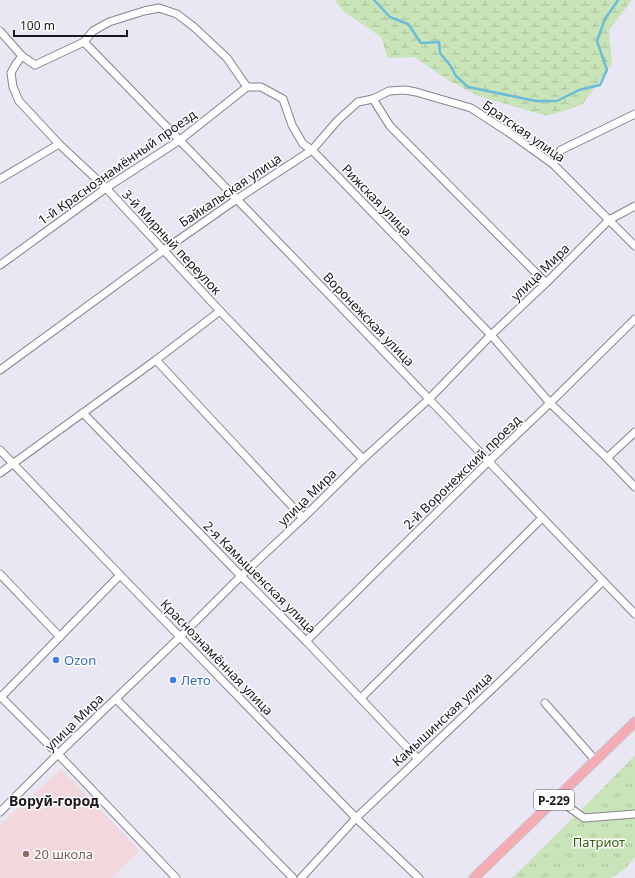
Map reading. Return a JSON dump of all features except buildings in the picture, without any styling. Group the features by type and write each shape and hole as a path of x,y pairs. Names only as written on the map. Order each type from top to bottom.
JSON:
{"main road":[{"name":"Р-229","path":"474,878 635,722"}],"street":[{"path":"0,32 22,56 35,65 84,42 93,31 109,22 159,8 177,14 194,27 227,58 247,87"},
{"name":"Воронежская улица","path":"84,42 237,199 635,614"},
{"name":"3-й Мирный переулок","path":"22,56 11,73 13,87 19,101 58,144 106,188 220,312 363,459"},
{"name":"1-й Краснознамённый проезд","path":"0,265 106,188 180,140 247,87"},
{"name":"Рижская улица","path":"247,87 261,87 283,99 292,125 303,144 312,150 491,335 550,403 635,487"},
{"name":"Братская улица","path":"373,99 389,91 405,90 470,108 508,132 553,164 635,246"},
{"path":"373,99 390,126 546,283"},
{"name":"Байкальская улица","path":"0,370 164,250 237,199 312,150 338,120 358,102 373,99"},
{"path":"553,164 561,150 635,114"},
{"path":"0,179 58,144"},
{"name":"улица Мира","path":"0,812 241,576 363,459 429,399 491,335 609,220 635,206"},
{"path":"0,473 220,312"},
{"name":"2-й Воронежский проезд","path":"306,641 635,319"},
{"path":"156,360 303,518"},
{"name":"2-я Камышенская улица","path":"83,413 306,641 418,759"},
{"path":"607,458 635,432"},
{"name":"Краснознамённая улица","path":"0,450 356,818 418,878"},
{"path":"361,698 542,518"},
{"path":"0,574 60,637"},
{"path":"120,575 1,697 58,754 176,878"},
{"name":"Камышинская улица","path":"301,878 356,818 509,673 603,581"},
{"path":"116,699 193,775 293,878"},
{"path":"545,703 595,760"},
{"path":"556,798 584,818 635,814"}],"shaded area":[{"path":"61,769 140,851 111,878 0,878 0,825"}],"green space":[{"path":"335,0 632,0 609,30 612,64 582,105 547,116 478,96 450,81 414,57 388,58 381,37 343,11"},
{"name":"Патриот","path":"635,755 635,857 626,868 611,878 512,878 597,794"}],"waterway":[{"path":"374,0 390,17 408,24 421,43 439,42 440,53 450,65 456,76 468,87 536,101 557,101 579,90 600,85 607,70 597,41 605,19 618,0"}],"place":[{"name":"Ozon","path":"56,660"},
{"name":"Лето","path":"173,680"},
{"name":"20 школа","path":"26,854"}],"district":[{"name":"Воруй-город","path":"54,800"}]}
